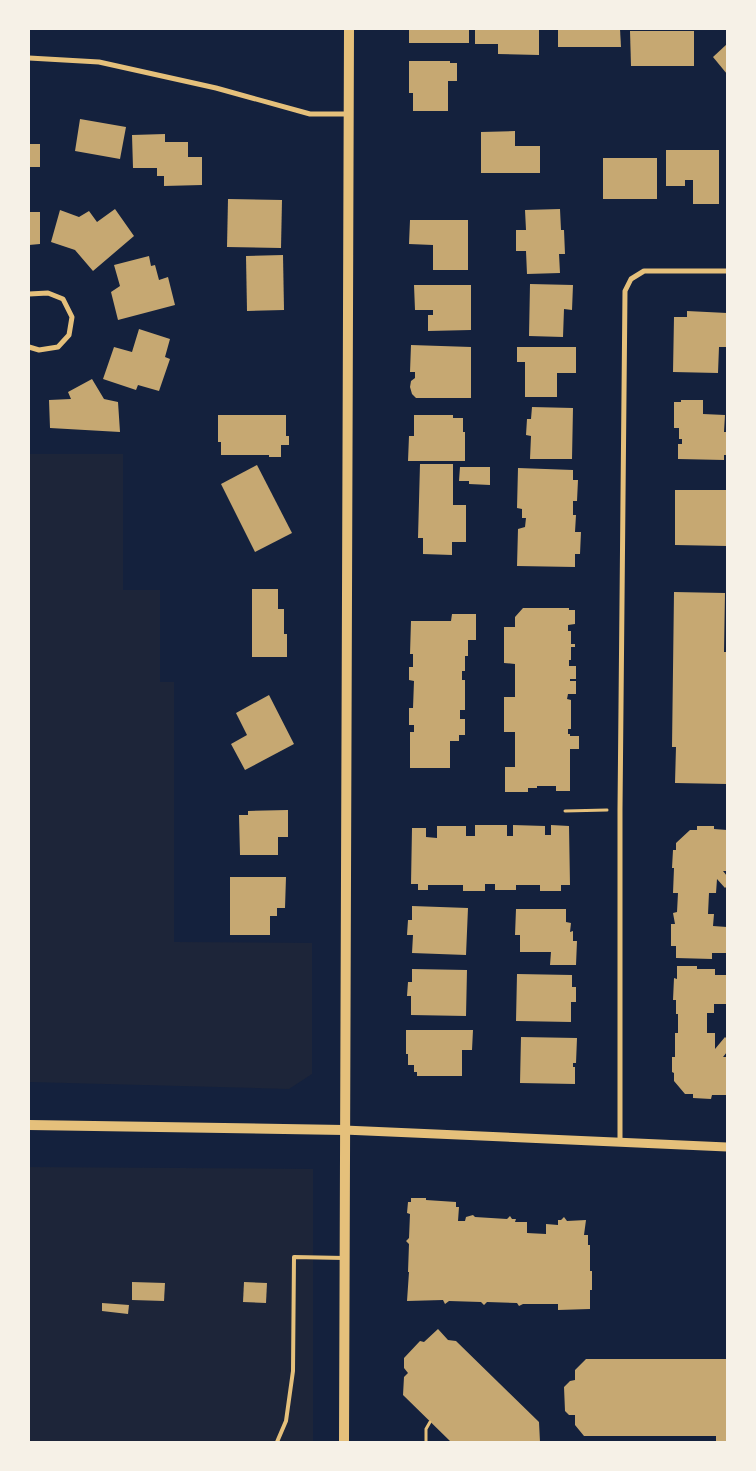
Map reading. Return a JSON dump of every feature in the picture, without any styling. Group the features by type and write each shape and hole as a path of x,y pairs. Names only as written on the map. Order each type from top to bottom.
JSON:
{"main road":[{"path":"344,1442 349,29"},
{"path":"29,1125 344,1130"}],"street":[{"path":"29,58 99,62 216,88 310,114 349,114"},
{"path":"620,1142 620,810 625,292 631,279 644,272 727,272"},
{"path":"29,294 48,293 63,299 72,317 69,335 58,347 39,350 29,347"},
{"path":"344,1130 727,1147"}],"lane":[{"path":"278,1442 286,1421 293,1371 294,1257 344,1258"}],"path":[{"path":"565,811 620,810"},
{"path":"426,1442 426,1429 430,1422"}],"shaded area":[{"path":"29,454 123,454 123,590 160,590 160,682 174,682 174,942 312,943 312,1074 289,1089 29,1082"},
{"path":"29,1167 313,1169 313,1442 29,1442"}],"building":[{"path":"409,29 469,29 469,43 409,43"},
{"path":"475,29 539,29 539,55 498,54 498,44 475,44"},
{"path":"558,29 620,29 621,47 558,47"},
{"path":"630,31 694,31 694,66 631,66"},
{"path":"727,44 727,74 713,57"},
{"path":"409,61 450,61 450,63 457,63 457,81 448,81 448,111 413,111 413,93 409,93"},
{"path":"80,119 126,127 120,159 75,151"},
{"path":"515,131 515,146 540,146 540,173 481,173 481,132"},
{"path":"165,134 165,142 188,142 188,157 202,157 202,185 164,186 164,176 157,176 157,168 133,168 132,135"},
{"path":"29,144 40,144 40,167 29,167"},
{"path":"666,150 719,150 719,204 693,204 693,180 685,180 685,186 666,186"},
{"path":"603,158 657,158 657,199 603,199"},
{"path":"228,199 282,200 281,248 227,247"},
{"path":"115,209 134,236 93,271 75,250 51,242 60,210 79,217 89,211 97,222"},
{"path":"560,209 561,230 564,230 565,254 559,254 560,273 527,274 526,251 516,251 516,230 526,230 525,210"},
{"path":"29,212 40,212 40,244 29,245"},
{"path":"410,220 468,220 468,270 433,270 433,245 409,244"},
{"path":"283,255 284,310 247,311 246,256"},
{"path":"149,256 151,266 155,265 159,280 168,277 175,305 118,320 111,292 120,286 114,265"},
{"path":"530,284 573,285 572,310 564,309 563,337 529,336"},
{"path":"414,285 471,285 471,330 428,331 428,315 433,315 433,310 415,310"},
{"path":"687,311 727,313 727,347 719,347 718,373 673,372 674,317 687,317"},
{"path":"139,329 170,339 165,357 170,359 159,391 138,385 136,390 103,379 114,347 132,352"},
{"path":"411,345 471,347 471,398 416,398 412,394 410,387 411,381 415,378 415,372 410,372"},
{"path":"517,347 576,347 576,373 557,373 557,397 525,397 525,362 517,362"},
{"path":"92,379 104,399 118,402 120,432 50,428 49,400 71,399 68,392"},
{"path":"681,400 703,400 703,414 725,415 724,432 727,432 727,455 724,455 724,460 678,459 678,444 682,444 682,439 679,439 679,428 674,428 674,402 681,402"},
{"path":"532,407 573,408 572,459 530,459 531,436 526,435 527,419 531,419"},
{"path":"218,415 286,415 286,436 289,436 289,445 281,445 281,457 269,457 269,455 221,455 221,442 218,442"},
{"path":"414,415 453,415 453,418 463,418 465,461 408,461 409,436 414,436"},
{"path":"420,464 453,464 453,505 466,505 466,542 452,542 452,555 423,554 423,538 418,538"},
{"path":"257,465 292,533 255,552 221,484"},
{"path":"460,467 490,467 490,485 469,484 469,481 459,481"},
{"path":"518,468 573,470 573,480 578,480 577,501 573,501 573,515 576,515 575,532 581,532 580,554 575,554 575,567 517,566 518,529 525,527 526,518 522,518 522,509 517,508"},
{"path":"675,490 727,490 727,546 675,545"},
{"path":"252,589 278,589 278,609 284,609 284,634 287,634 287,657 252,657"},
{"path":"674,592 725,593 724,652 727,652 727,784 675,783 676,747 672,747"},
{"path":"523,608 569,608 569,610 575,610 575,624 568,625 568,631 571,631 571,644 575,644 575,647 571,647 569,666 576,666 576,679 570,679 570,681 576,681 576,694 568,694 567,699 571,700 571,729 568,729 568,734 570,736 579,736 579,749 570,749 570,791 556,791 556,786 537,786 537,788 528,788 528,792 505,792 505,767 515,767 515,732 504,732 504,697 515,697 515,664 504,663 504,627 515,627 515,617"},
{"path":"452,614 476,614 476,640 468,640 468,656 465,656 465,671 462,671 462,680 465,680 465,710 460,710 460,719 465,719 465,735 459,735 459,741 450,741 450,768 410,768 410,732 414,732 414,725 409,725 409,708 413,708 414,681 409,680 409,667 413,667 413,654 410,654 411,621 451,621"},
{"path":"269,695 294,744 245,770 231,744 247,735 236,713"},
{"path":"288,810 288,837 278,837 278,855 240,855 239,815 248,815 248,811"},
{"path":"475,825 507,825 507,836 513,836 513,825 545,826 545,835 551,835 551,825 569,826 570,885 561,885 561,891 540,891 540,885 516,885 516,890 495,890 495,884 485,884 485,891 463,891 463,885 428,885 428,890 418,890 418,884 411,884 412,828 426,828 426,837 437,838 437,826 466,826 466,836 475,836"},
{"path":"697,826 714,826 714,829 727,830 727,871 723,871 727,876 727,886 725,888 717,879 716,893 709,893 708,914 714,914 713,926 727,927 727,953 712,953 712,959 676,958 676,946 671,946 671,924 675,924 673,913 677,912 678,893 673,893 673,850 676,850 676,843 690,830 697,830"},
{"path":"230,877 286,877 285,908 277,908 277,916 270,916 270,935 230,935"},
{"path":"412,906 468,908 466,955 412,953 413,935 407,935 408,920 412,920"},
{"path":"516,909 566,909 566,922 571,923 570,932 573,931 573,941 577,941 576,965 550,965 551,952 520,952 520,935 515,935"},
{"path":"677,966 697,966 697,969 715,969 715,975 727,975 727,1004 714,1004 714,1013 707,1013 707,1033 715,1033 715,1049 725,1037 727,1039 727,1052 723,1057 727,1057 727,1095 712,1095 711,1099 693,1098 693,1094 685,1094 674,1081 672,1057 675,1057 675,1033 678,1033 678,1014 676,1014 676,1000 673,1000 674,978 677,979"},
{"path":"412,969 467,970 466,1016 411,1015 411,996 407,996 408,982 412,982"},
{"path":"517,974 572,975 572,987 576,987 576,1002 571,1002 571,1022 516,1021"},
{"path":"406,1030 473,1030 472,1050 462,1050 462,1076 417,1076 417,1072 414,1072 414,1065 408,1065"},
{"path":"521,1037 577,1038 576,1063 573,1063 573,1067 575,1067 575,1084 520,1083"},
{"path":"411,1198 456,1202 456,1207 459,1207 458,1221 465,1221 466,1217 473,1215 475,1217 507,1219 510,1216 512,1219 516,1219 515,1222 527,1222 527,1233 546,1234 546,1224 558,1225 558,1220 564,1217 567,1221 586,1220 584,1235 588,1235 590,1271 592,1271 590,1309 558,1310 558,1304 523,1304 519,1306 517,1303 487,1302 484,1305 481,1302 449,1301 445,1304 443,1300 407,1301 409,1244 406,1241 409,1238 410,1214 407,1213 408,1202 411,1202"},
{"path":"132,1282 165,1283 164,1301 132,1300"},
{"path":"244,1282 267,1283 266,1303 243,1302"},
{"path":"102,1303 129,1305 128,1314 102,1311"},
{"path":"438,1329 448,1340 456,1341 539,1422 540,1442 451,1442 403,1395 404,1377 408,1373 404,1368 404,1358 420,1341 424,1342"},
{"path":"586,1359 727,1359 727,1442 716,1442 716,1436 584,1436 575,1425 575,1415 569,1415 565,1411 564,1387 570,1381 575,1380 575,1370"}]}
